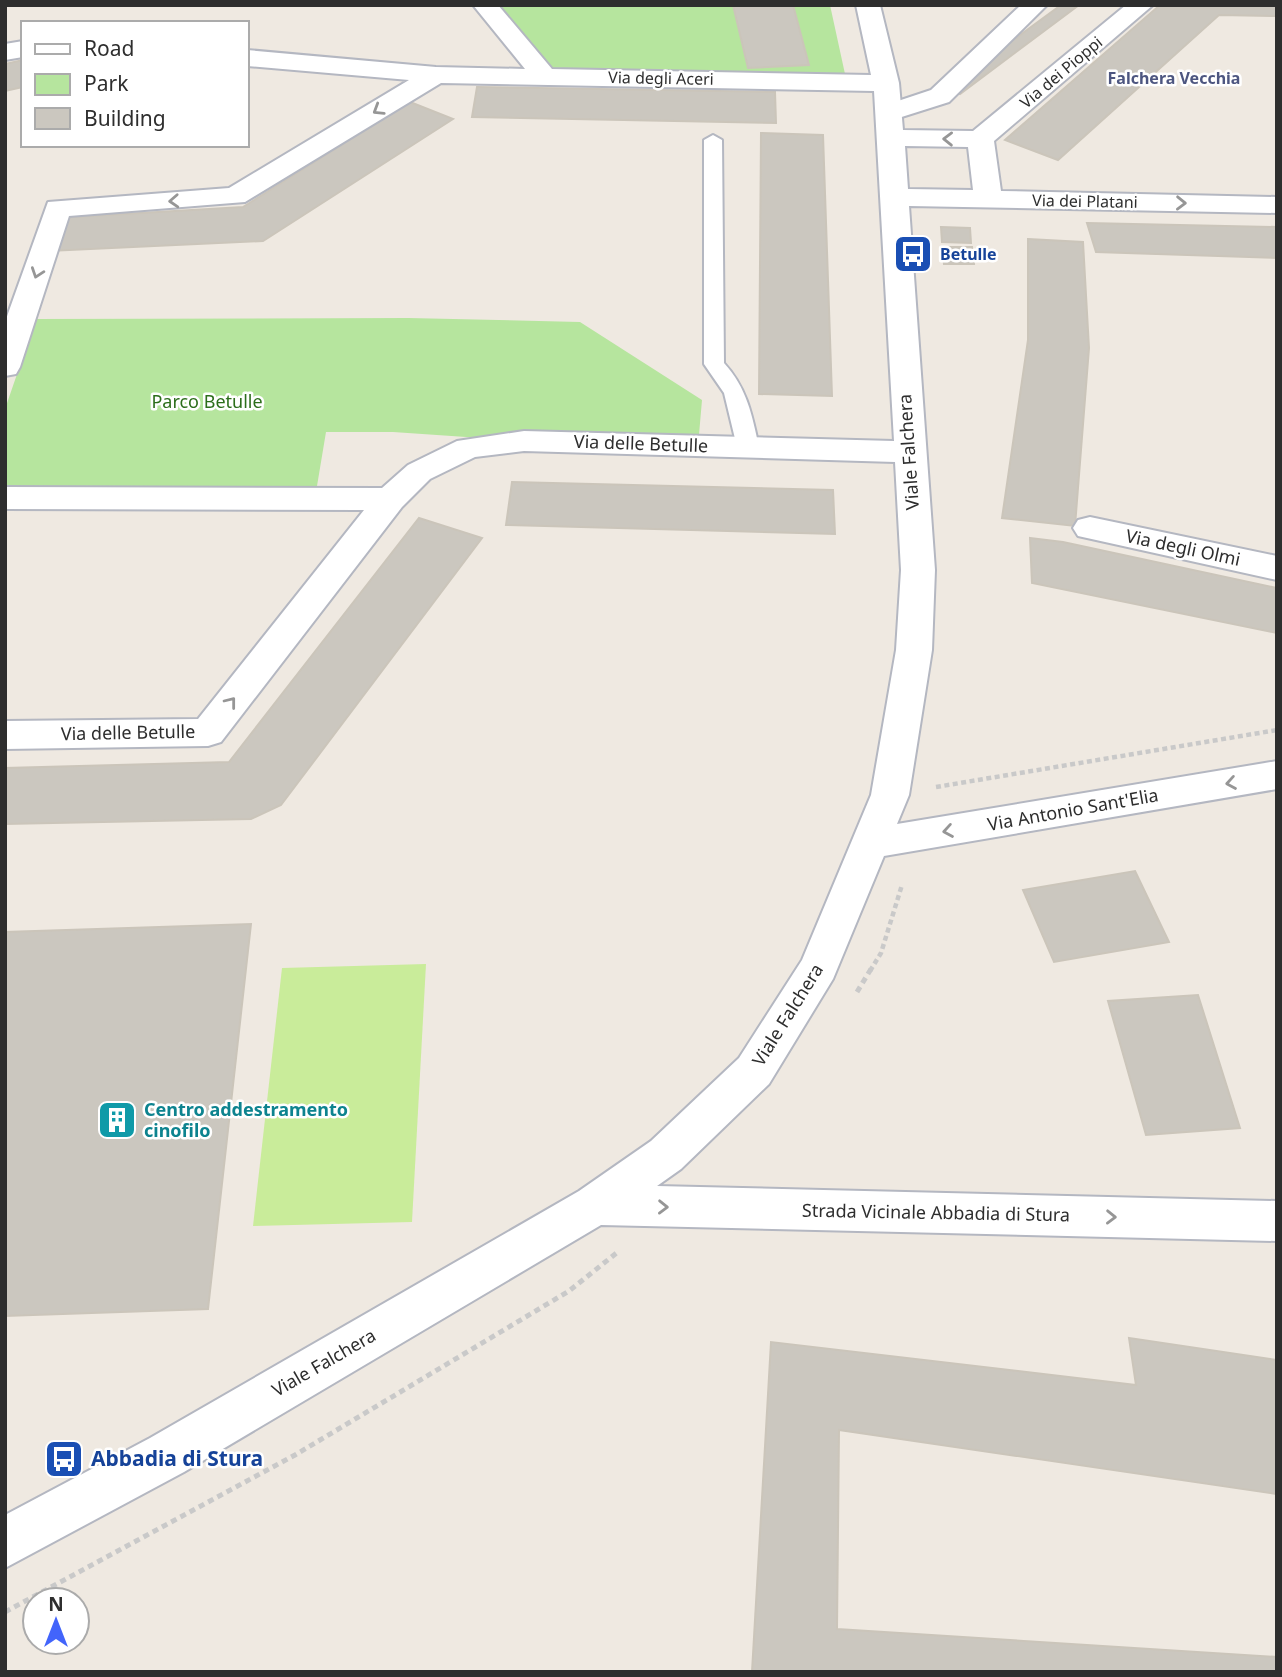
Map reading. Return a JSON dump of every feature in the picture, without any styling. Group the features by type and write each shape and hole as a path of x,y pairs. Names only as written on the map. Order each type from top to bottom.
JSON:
{"street":[{"path":"485,5 544,76"},
{"name":"Viale Falchera","path":"5,1543 167,1455 595,1205 666,1155 754,1071 819,967 890,795 914,650 918,570 889,112 868,5"},
{"path":"889,112 940,96 1035,5"},
{"name":"Via dei Pioppi","path":"980,139 1141,5"},
{"path":"481,75 519,46"},
{"name":"Via degli Aceri","path":"248,58 436,75 544,76 889,112 980,139"},
{"path":"5,367 58,208 235,196 436,75"},
{"path":"980,139 988,199"},
{"name":"Via dei Platani","path":"893,197 1277,205"},
{"name":"Via delle Betulle","path":"5,735 208,732 390,499 419,472 468,449 524,441 909,452"},
{"path":"5,498 390,499"},
{"name":"Via degli Olmi","path":"1090,528 1277,568"},
{"name":"Via Antonio Sant'Elia","path":"869,844 1277,775"},
{"name":"Strada Vicinale Abbadia di Stura","path":"595,1205 1277,1221"}],"lane":[{"path":"713,141 714,364 730,381 738,397 748,447"}],"path":[{"path":"935,788 1277,730"},
{"path":"5,1612 295,1455 569,1291 630,1242"}],"green space":[{"path":"496,5 733,5 748,68 793,5 830,5 845,74 549,69"},
{"name":"Parco Betulle","path":"408,318 580,322 702,400 698,446 524,441 393,432 326,432 317,486 5,486 5,409 36,319"},
{"path":"426,964 412,1222 253,1226 282,968"}],"building":[{"path":"733,5 793,5 809,65 748,68"},
{"path":"1061,5 1079,5 960,94 948,88"},
{"path":"1160,5 1277,5 1277,16 1219,15 1058,160 1005,140"},
{"path":"21,60 21,87 5,91 5,64"},
{"path":"477,87 775,92 776,123 472,117"},
{"path":"410,102 453,119 263,241 49,251 56,218 243,207"},
{"path":"761,133 823,135 832,396 759,394"},
{"path":"1087,223 1277,227 1277,258 1096,252"},
{"path":"941,227 970,228 971,243 942,242"},
{"path":"1028,239 1083,242 1089,348 1075,526 1002,518 1028,340"},
{"path":"942,247 972,247 974,264 944,264"},
{"path":"512,482 833,490 835,534 506,525"},
{"path":"419,518 482,538 281,805 251,819 5,824 5,768 229,762"},
{"path":"1030,538 1063,542 1277,588 1277,633 1032,583"},
{"path":"1135,871 1169,942 1054,962 1023,890"},
{"name":"Centro addestramento cinofilo","path":"251,924 208,1309 5,1316 5,932"},
{"path":"1198,995 1240,1128 1146,1135 1108,1001"},
{"path":"1129,1338 1277,1360 1277,1494 839,1430 837,1629 1277,1657 1277,1672 752,1672 771,1342 1136,1385"}],"place":[{"name":"Betulle","path":"913,254"},
{"name":"Centro addestramento cinofilo","path":"117,1120"},
{"name":"Abbadia di Stura","path":"64,1459"}],"district":[{"name":"Falchera Vecchia","path":"1174,78"}]}
